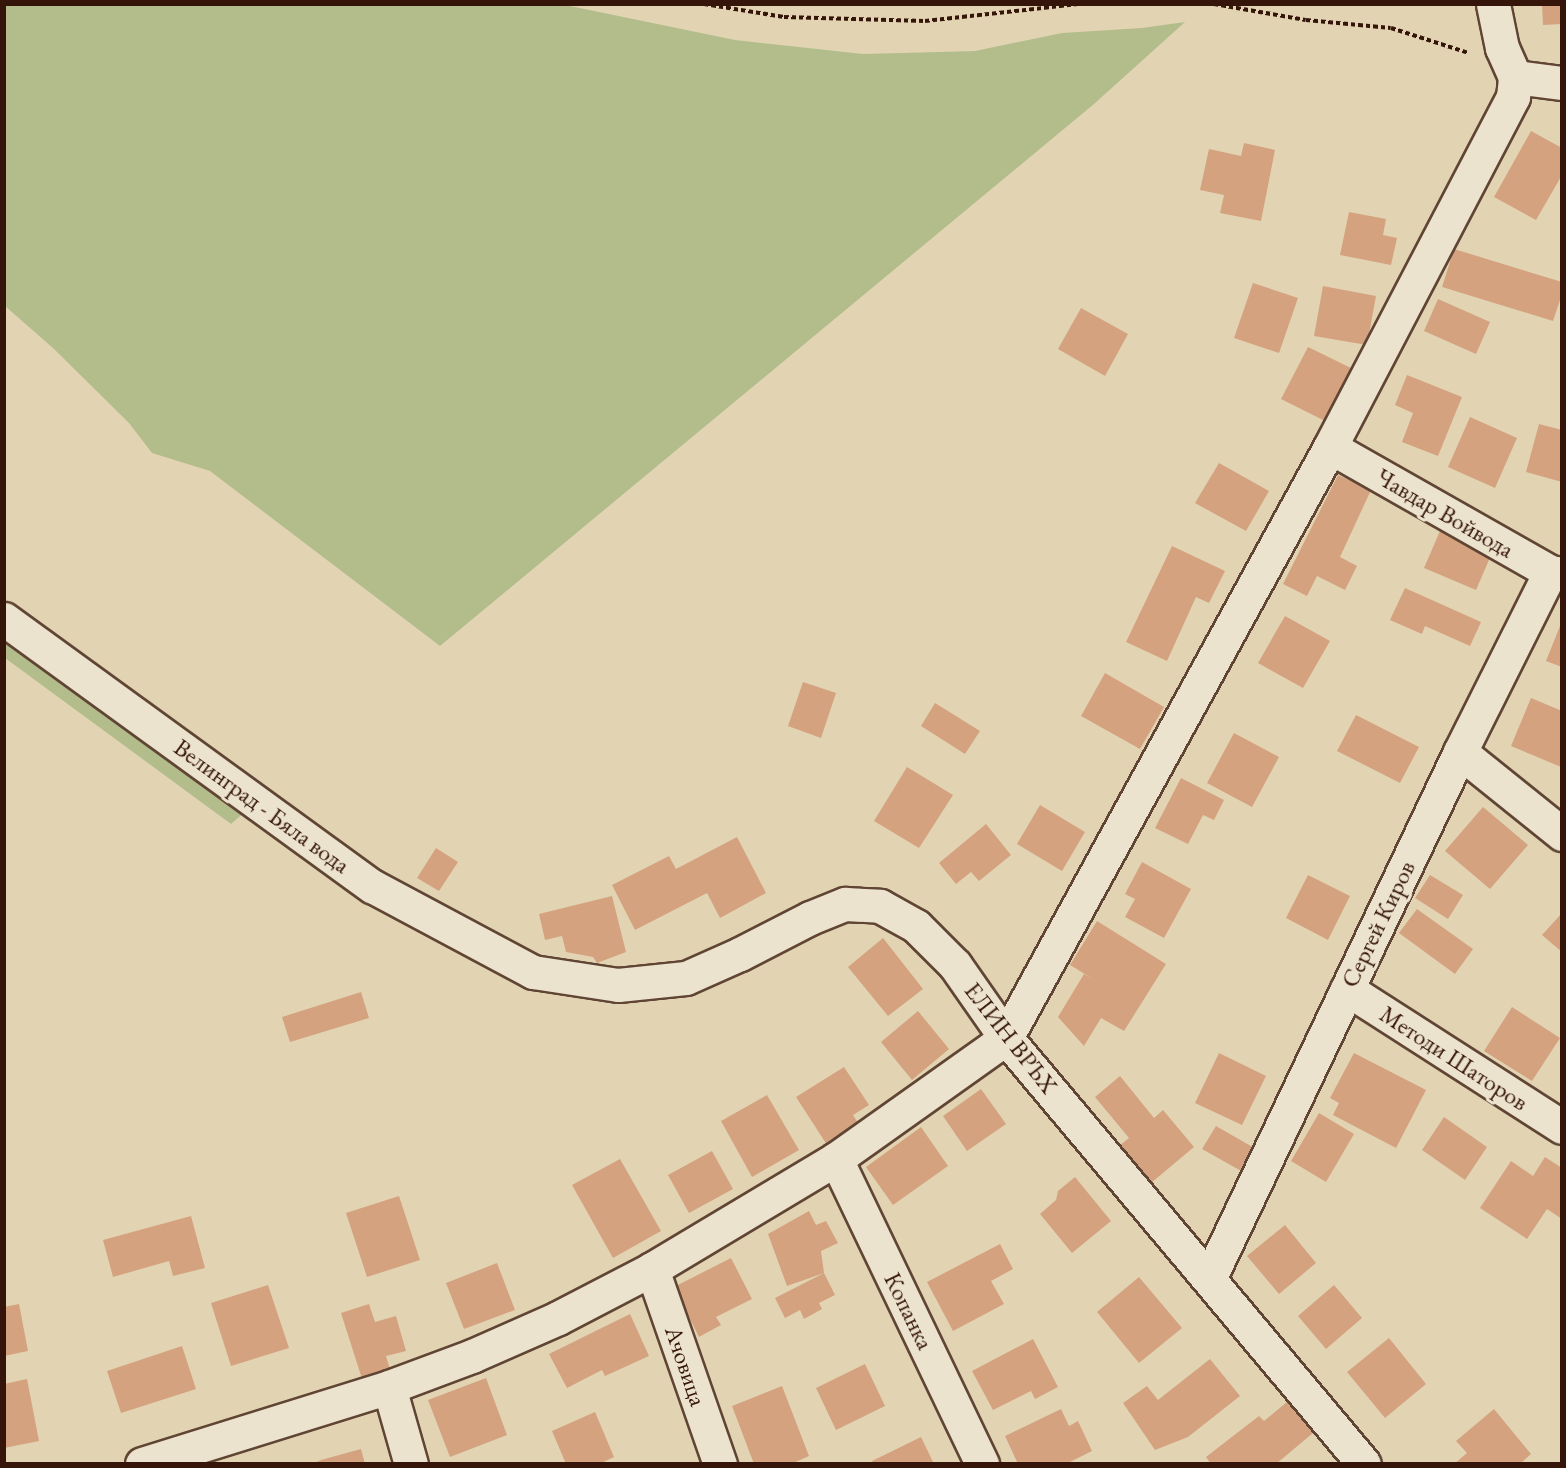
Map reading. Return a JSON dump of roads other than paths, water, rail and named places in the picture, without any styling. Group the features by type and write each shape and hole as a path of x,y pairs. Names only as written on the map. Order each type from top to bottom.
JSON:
{"street":[{"path":"142,1464 388,1387 472,1356 558,1318 652,1269 836,1159 1006,1038 1330,447 1513,97 1515,77 1502,48 1493,4"},
{"path":"1515,77 1562,83"},
{"name":"Чавдар Войвода","path":"1330,447 1556,573"},
{"name":"Сергей Киров","path":"1210,1277 1460,752 1556,573"},
{"name":"Велинград - Бяла вода","path":"4,619 372,886 533,972"},
{"path":"1460,752 1562,834"},
{"name":"ЕЛИН ВРЪХ","path":"533,972 618,985 686,978 845,904 880,906 916,926 955,965 1006,1038 1210,1277 1364,1464"},
{"name":"Методи Шаторов","path":"1347,989 1562,1127"},
{"name":"Копанка","path":"836,1159 982,1464"},
{"name":"Ачовица","path":"652,1269 720,1464"},
{"path":"388,1387 411,1464"}]}
